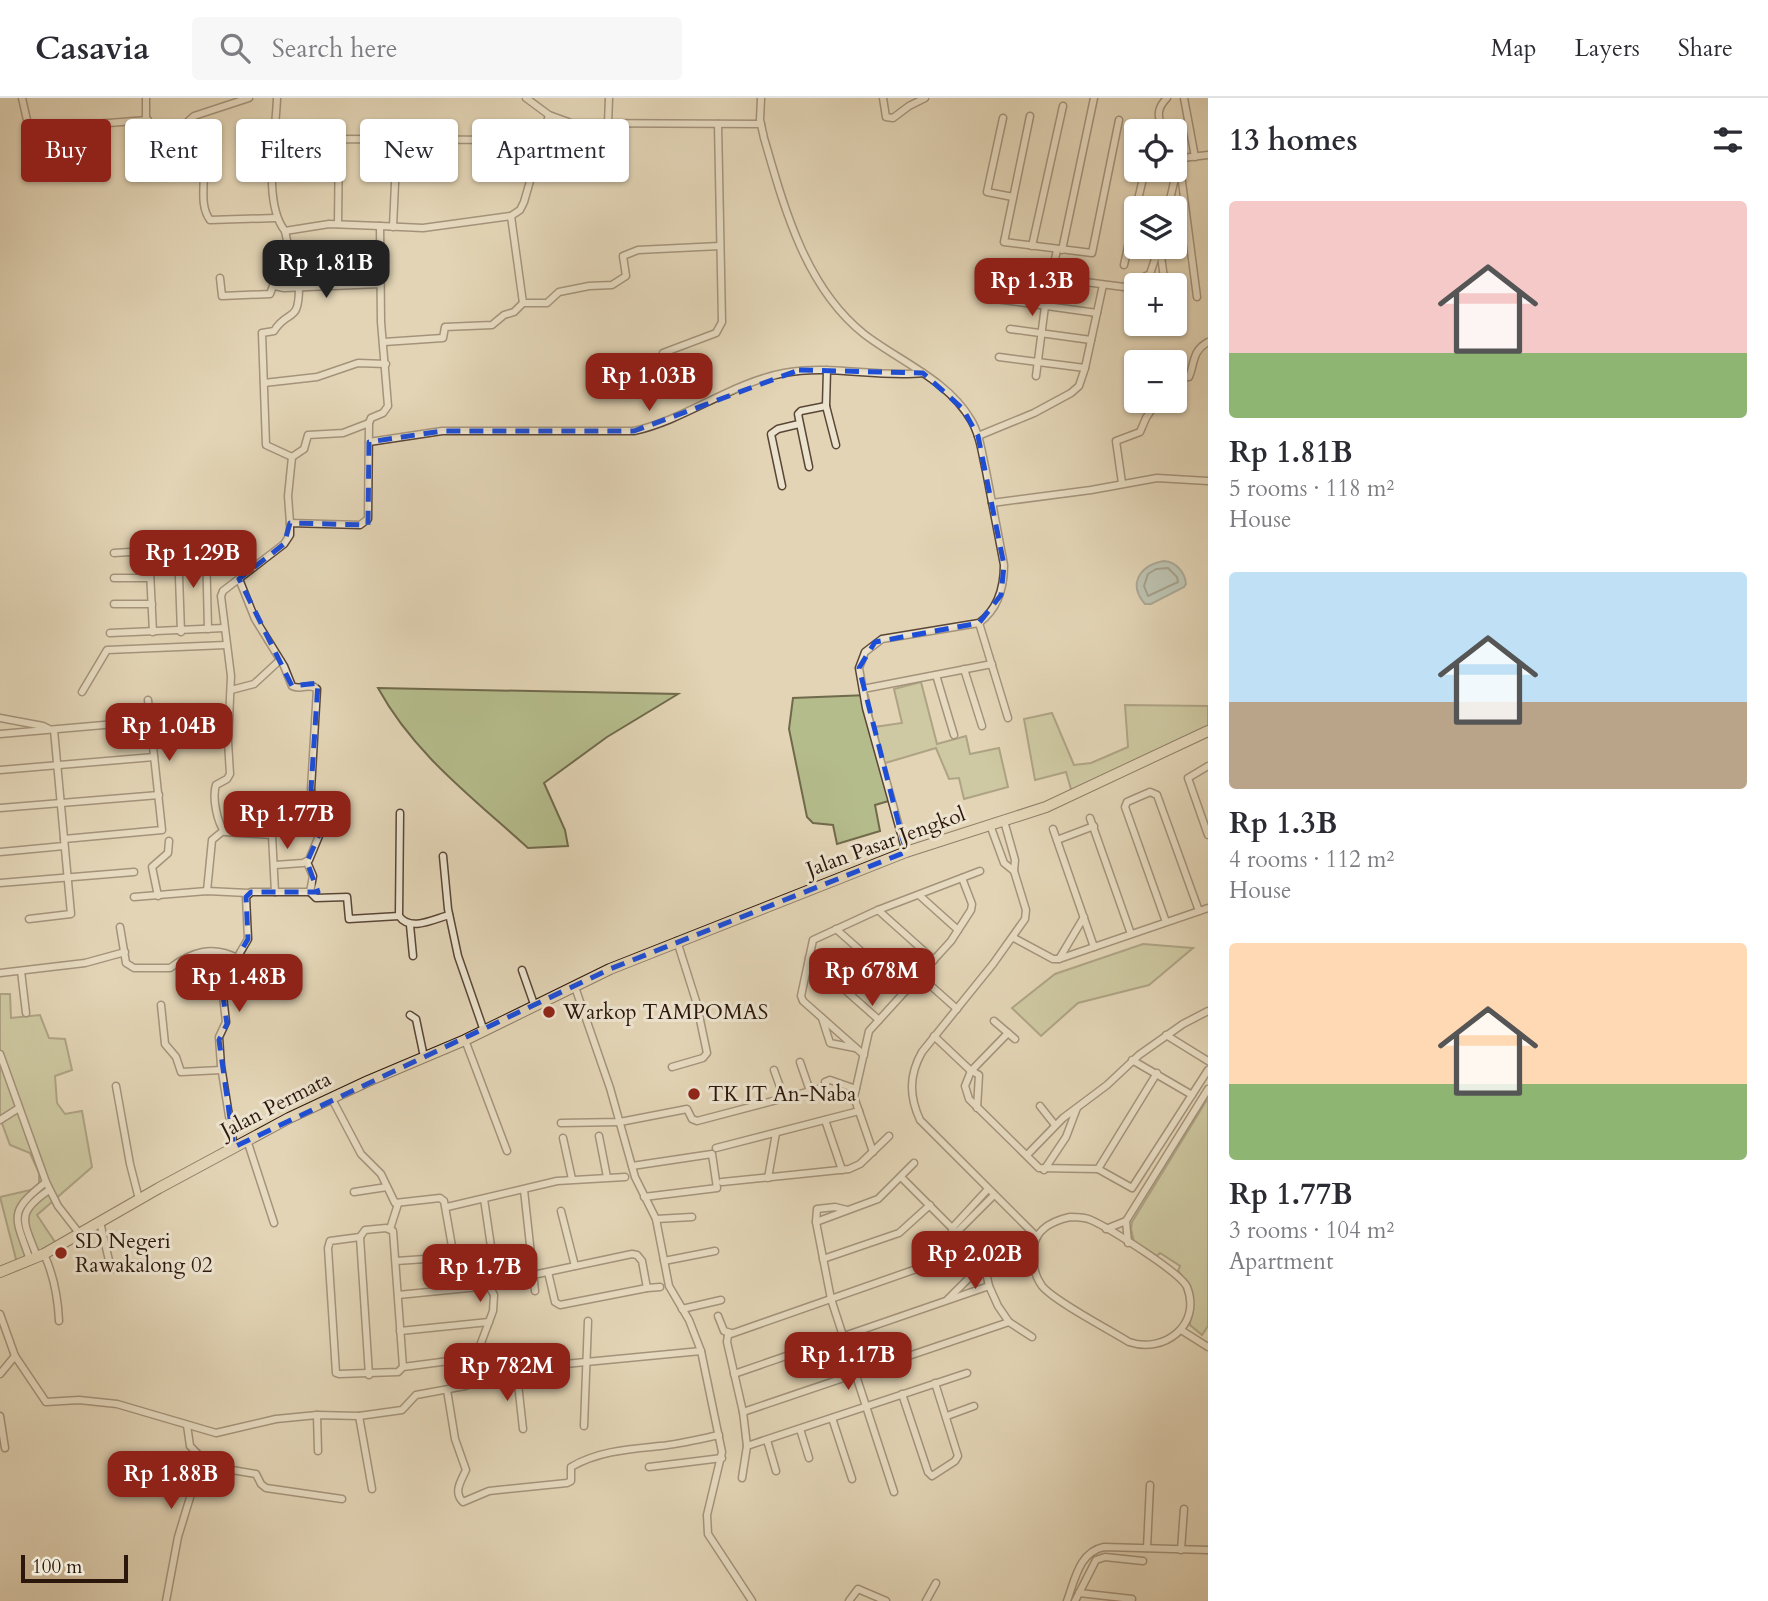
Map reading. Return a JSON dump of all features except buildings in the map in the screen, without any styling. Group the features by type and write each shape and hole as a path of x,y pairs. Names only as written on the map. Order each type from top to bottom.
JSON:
{"main road":[{"name":"Jalan Pasar Jengkol","path":"575,987 677,941 906,852 1004,821 1068,797 1208,731"},
{"name":"Jalan Permata","path":"0,1272 37,1257 247,1140 575,987"}],"street":[{"path":"22,98 29,129 125,122"},
{"path":"146,98 148,119"},
{"path":"190,119 236,100 248,98"},
{"path":"220,278 222,296 267,296 275,286 288,245 285,231 276,218 273,184 277,98"},
{"path":"526,98 549,115 560,119"},
{"path":"608,119 609,98"},
{"path":"761,98 761,124 773,170 811,271 858,329 923,373 963,409 978,436 1004,565 1004,578 996,605 979,623 887,637 875,642 861,660 859,668 863,689 906,852"},
{"path":"883,98 886,117 893,118 925,98"},
{"path":"1036,376 1050,277 1060,250 1094,98"},
{"path":"1159,119 1159,106 1167,98"},
{"path":"1184,98 1195,157"},
{"path":"1032,246 1063,106"},
{"path":"548,119 549,115"},
{"path":"1030,116 1004,242 1092,253 1119,120"},
{"path":"1003,118 987,192 1013,197"},
{"path":"629,124 761,124"},
{"path":"663,353 708,337 720,329 723,315 718,124"},
{"path":"338,224 340,139 360,139"},
{"path":"1187,158 1208,156"},
{"path":"204,182 205,209 209,220 276,218"},
{"path":"393,227 395,182"},
{"path":"285,231 338,224 423,228 511,216 520,210 530,182"},
{"path":"1180,182 1197,297"},
{"path":"511,216 523,303"},
{"path":"290,523 360,525 369,516 369,423 371,418 383,413 388,406 380,284 380,226"},
{"path":"384,342 443,338 445,327 492,325 504,315 514,312 523,303 547,303 559,292 612,285 626,276 623,256 638,250 720,246"},
{"path":"1124,265 1125,259"},
{"path":"1097,313 996,299 993,293 995,274 1000,271 1124,287"},
{"path":"275,286 284,288 380,284"},
{"path":"978,436 1034,413 1079,386 1103,285"},
{"path":"292,457 267,445 262,333 274,331 280,321 292,317 299,305 299,287"},
{"path":"1010,329 1091,340"},
{"path":"1187,377 1199,347 1208,342"},
{"path":"999,357 1085,368"},
{"path":"264,383 317,377 358,363 386,364"},
{"path":"369,442 442,431 634,431 651,427 704,402 780,374 827,370 885,375 923,373"},
{"path":"827,370 826,406 836,445"},
{"path":"809,467 797,414 799,411 826,406"},
{"path":"1122,483 1116,441 1140,432 1149,413"},
{"path":"292,457 304,449 308,436 343,433 369,423"},
{"path":"782,486 771,434 778,429 799,425"},
{"path":"223,831 214,790 216,785 230,774 228,729 231,690 222,596 223,591 284,544 290,535 288,496 292,457"},
{"path":"992,503 1164,477 1208,481"},
{"path":"178,549 181,632"},
{"path":"114,553 178,549 207,552 208,629"},
{"path":"149,551 153,632"},
{"path":"114,578 150,578"},
{"path":"239,579 255,620 280,660 292,686 316,687 318,693 311,789 312,805 321,828 307,862 313,876 310,892"},
{"path":"114,604 152,604"},
{"path":"979,623 1008,718"},
{"path":"110,633 181,632 224,628"},
{"path":"82,692 107,650 226,645"},
{"path":"231,690 254,684 280,660"},
{"path":"863,689 992,663"},
{"path":"964,669 982,726"},
{"path":"936,674 954,735"},
{"path":"0,852 162,830 148,700"},
{"path":"0,718 52,730"},
{"path":"0,734 150,721"},
{"path":"194,735 228,729"},
{"path":"29,919 71,914 52,730"},
{"path":"0,770 154,757"},
{"path":"1208,766 1188,778 1208,835"},
{"path":"1166,922 1125,807 1127,802 1150,792 1157,795 1199,911"},
{"path":"0,808 159,795"},
{"path":"400,813 399,916 402,922 410,925 449,915"},
{"path":"1090,818 1131,934"},
{"path":"1004,821 1016,860 1014,871 1027,914 1014,938 922,1052 914,1067 911,1084 913,1104 920,1120 1037,1237"},
{"path":"990,825 1004,863 1014,871"},
{"path":"1057,840 1094,826"},
{"path":"1053,829 1094,947"},
{"path":"223,831 271,835 275,891"},
{"path":"207,891 212,840 223,831"},
{"path":"158,896 152,867 168,853 169,841"},
{"path":"443,856 449,915 458,956 484,1031"},
{"path":"275,865 307,862"},
{"path":"864,1055 803,1001 801,996 813,940 980,871"},
{"path":"0,883 134,872"},
{"path":"873,1152 854,1097 869,1031 934,960 971,910 972,904 962,878"},
{"path":"134,897 207,891 310,892 316,898 347,897 348,915 351,919 399,916"},
{"path":"234,1147 221,1070 219,1037 226,1022 223,996 236,986 237,958 248,939 248,893"},
{"path":"919,895 958,930"},
{"path":"1014,938 1059,959 1208,908"},
{"path":"878,911 934,960"},
{"path":"1059,959 1084,917"},
{"path":"410,925 413,956"},
{"path":"120,927 126,963 134,968 170,968 184,957 205,952 223,951 237,958"},
{"path":"836,929 906,991"},
{"path":"672,1068 703,1058 707,1054 696,1001 677,941"},
{"path":"0,973 99,960 125,952"},
{"path":"809,958 880,1020"},
{"path":"522,970 535,1007"},
{"path":"21,971 26,1013"},
{"path":"920,976 957,1009"},
{"path":"575,987 632,1166 656,1219 669,1286 701,1351 722,1458 706,1528 712,1542 752,1601"},
{"path":"161,1005 164,1044 176,1057 181,1072 221,1070"},
{"path":"1027,1155 1055,1125 1107,1086 1132,1060 1166,1035 1208,1011"},
{"path":"410,1015 416,1019 424,1057"},
{"path":"822,1017 830,1043 857,1049"},
{"path":"994,1021 1015,1039"},
{"path":"1008,1033 971,1071 965,1086 966,1094 977,1108 1039,1168 1098,1169 1130,1188 1134,1188 1208,1070"},
{"path":"1166,1035 1208,1061"},
{"path":"934,1036 971,1071 979,1075 977,1108"},
{"path":"465,1040 507,1151"},
{"path":"0,1054 49,1190 79,1233"},
{"path":"1132,1060 1192,1095"},
{"path":"800,1062 810,1091"},
{"path":"775,1070 784,1098"},
{"path":"1098,1169 1157,1073"},
{"path":"561,1123 620,1122 687,1109 692,1119 697,1121 810,1091 830,1080 856,1088"},
{"path":"117,1086 130,1164 139,1199"},
{"path":"1128,1243 1126,1222 1208,1089"},
{"path":"332,1099 361,1154 381,1174 392,1200 398,1204 440,1198 444,1200 453,1252"},
{"path":"1040,1106 1055,1125"},
{"path":"0,1121 19,1108"},
{"path":"1044,1170 1066,1137 1077,1108"},
{"path":"716,1148 859,1111"},
{"path":"825,1120 842,1170"},
{"path":"768,1178 776,1133"},
{"path":"599,1136 607,1177"},
{"path":"722,1181 842,1170 860,1164 889,1136"},
{"path":"563,1138 572,1179"},
{"path":"247,1140 274,1223"},
{"path":"632,1166 712,1154 717,1188 644,1197"},
{"path":"816,1222 878,1199 914,1163"},
{"path":"447,1207 572,1179 625,1177"},
{"path":"901,1177 953,1227 955,1235 985,1262 989,1286 998,1306 1009,1322 1032,1337"},
{"path":"46,1182 25,1199 18,1210 19,1228 37,1257 50,1268 58,1299 59,1321"},
{"path":"354,1192 387,1187"},
{"path":"953,1227 988,1189"},
{"path":"37,1257 26,1227 25,1213 30,1204 49,1190"},
{"path":"524,1190 535,1291"},
{"path":"718,1316 724,1331 730,1333 922,1267 994,1195"},
{"path":"484,1199 493,1260"},
{"path":"390,1228 398,1204"},
{"path":"822,1259 899,1234 930,1205"},
{"path":"847,1210 835,1207 817,1209 816,1222 822,1259 831,1299 894,1492"},
{"path":"561,1211 575,1266"},
{"path":"656,1219 692,1217"},
{"path":"1070,1217 1090,1219 1106,1229 1176,1273 1188,1289 1189,1307 1181,1330 1166,1341 1156,1345 1136,1345 1050,1294 1034,1272 1033,1253 1037,1237 1041,1230 1049,1225 1070,1217"},
{"path":"100,1222 111,1269 132,1265"},
{"path":"1106,1229 1126,1222"},
{"path":"369,1375 360,1237 365,1230 390,1228"},
{"path":"390,1228 394,1234 404,1367"},
{"path":"360,1237 333,1239 328,1243 336,1373 398,1373 404,1367 472,1358 478,1351 493,1311 494,1295 489,1286 456,1257 396,1261"},
{"path":"664,1261 715,1251"},
{"path":"533,1275 637,1255 642,1261 647,1288"},
{"path":"946,1301 985,1262"},
{"path":"548,1272 555,1302 560,1305 660,1287"},
{"path":"398,1295 489,1286"},
{"path":"734,1374 989,1286"},
{"path":"682,1309 722,1300"},
{"path":"0,1314 15,1356 46,1402 79,1400 117,1404 216,1433 267,1420 317,1415 359,1416 402,1410 414,1395 447,1390 500,1375 534,1373 565,1364 701,1351"},
{"path":"584,1426 588,1321"},
{"path":"400,1331 489,1322"},
{"path":"743,1412 1009,1322"},
{"path":"1181,1330 1208,1347"},
{"path":"730,1333 727,1342 743,1412 747,1446 742,1478"},
{"path":"0,1374 15,1356"},
{"path":"747,1446 967,1373"},
{"path":"517,1375 523,1429"},
{"path":"902,1394 930,1476 955,1461 958,1456 935,1382"},
{"path":"447,1390 455,1439 466,1470 457,1490 463,1502 489,1491 567,1483 571,1480 572,1466 612,1452 719,1435"},
{"path":"947,1416 974,1406"},
{"path":"317,1415 318,1451"},
{"path":"0,1416 5,1448"},
{"path":"359,1416 372,1489"},
{"path":"832,1418 852,1479"},
{"path":"187,1425 190,1446 202,1458 232,1470 256,1474 266,1488 342,1499"},
{"path":"800,1429 809,1458"},
{"path":"766,1440 776,1471"},
{"path":"166,1601 179,1533 202,1458"},
{"path":"649,1467 722,1458"},
{"path":"1147,1548 1150,1485"},
{"path":"1181,1550 1184,1509"},
{"path":"1067,1601 1087,1554 1104,1547 1208,1550"},
{"path":"1075,1601 1090,1568 1099,1558 1143,1561"},
{"path":"926,1601 936,1583"},
{"path":"848,1601 858,1589 886,1601"},
{"path":"1079,1593 1132,1599"}],"highlighted area":[{"path":"799,370 923,373 963,409 978,436 989,486 1004,565 1001,595 979,623 875,642 859,668 906,852 610,969 234,1147 219,1040 227,1024 223,996 237,987 237,958 248,939 246,897 251,892 318,892 307,862 322,828 311,789 318,683 292,686 239,579 284,544 290,523 368,525 369,442 442,431 634,431"}],"green space":[{"path":"921,682 937,744 966,736 970,754 999,748 1008,787 964,799 959,778 949,779 936,748 882,764 892,800 875,805 880,831 837,844 833,825 813,823 807,817 789,729 793,698 868,695 874,727 902,723 894,689"},
{"path":"378,688 678,694 607,737 544,783 565,830 568,846 528,848 427,754 409,734"},
{"path":"1125,705 1208,706 1208,731 1073,796 1066,772 1035,780 1024,719 1052,713 1074,765 1091,763 1128,747"},
{"path":"1143,944 1193,948 1149,985 1078,1003 1041,1036 1012,1008 1055,974"},
{"path":"0,994 10,994 11,1018 40,1015 49,1038 65,1039 72,1070 55,1076 57,1103 65,1114 82,1111 92,1167 37,1215 57,1245 17,1263 0,1197 39,1188 39,1173 30,1153 10,1145 0,1118"},
{"path":"1208,1098 1208,1326 1202,1335 1190,1325 1190,1296 1178,1271 1180,1266 1160,1253 1157,1256 1134,1242 1131,1229 1132,1222"}],"water":[{"path":"1164,561 1179,568 1186,584 1151,604 1145,604 1137,589 1139,576 1149,566"}],"place":[{"name":"Warkop TAMPOMAS","path":"549,1012"},
{"name":"TK IT An-Naba","path":"694,1094"},
{"name":"SD Negeri Rawakalong 02","path":"61,1253"}]}
